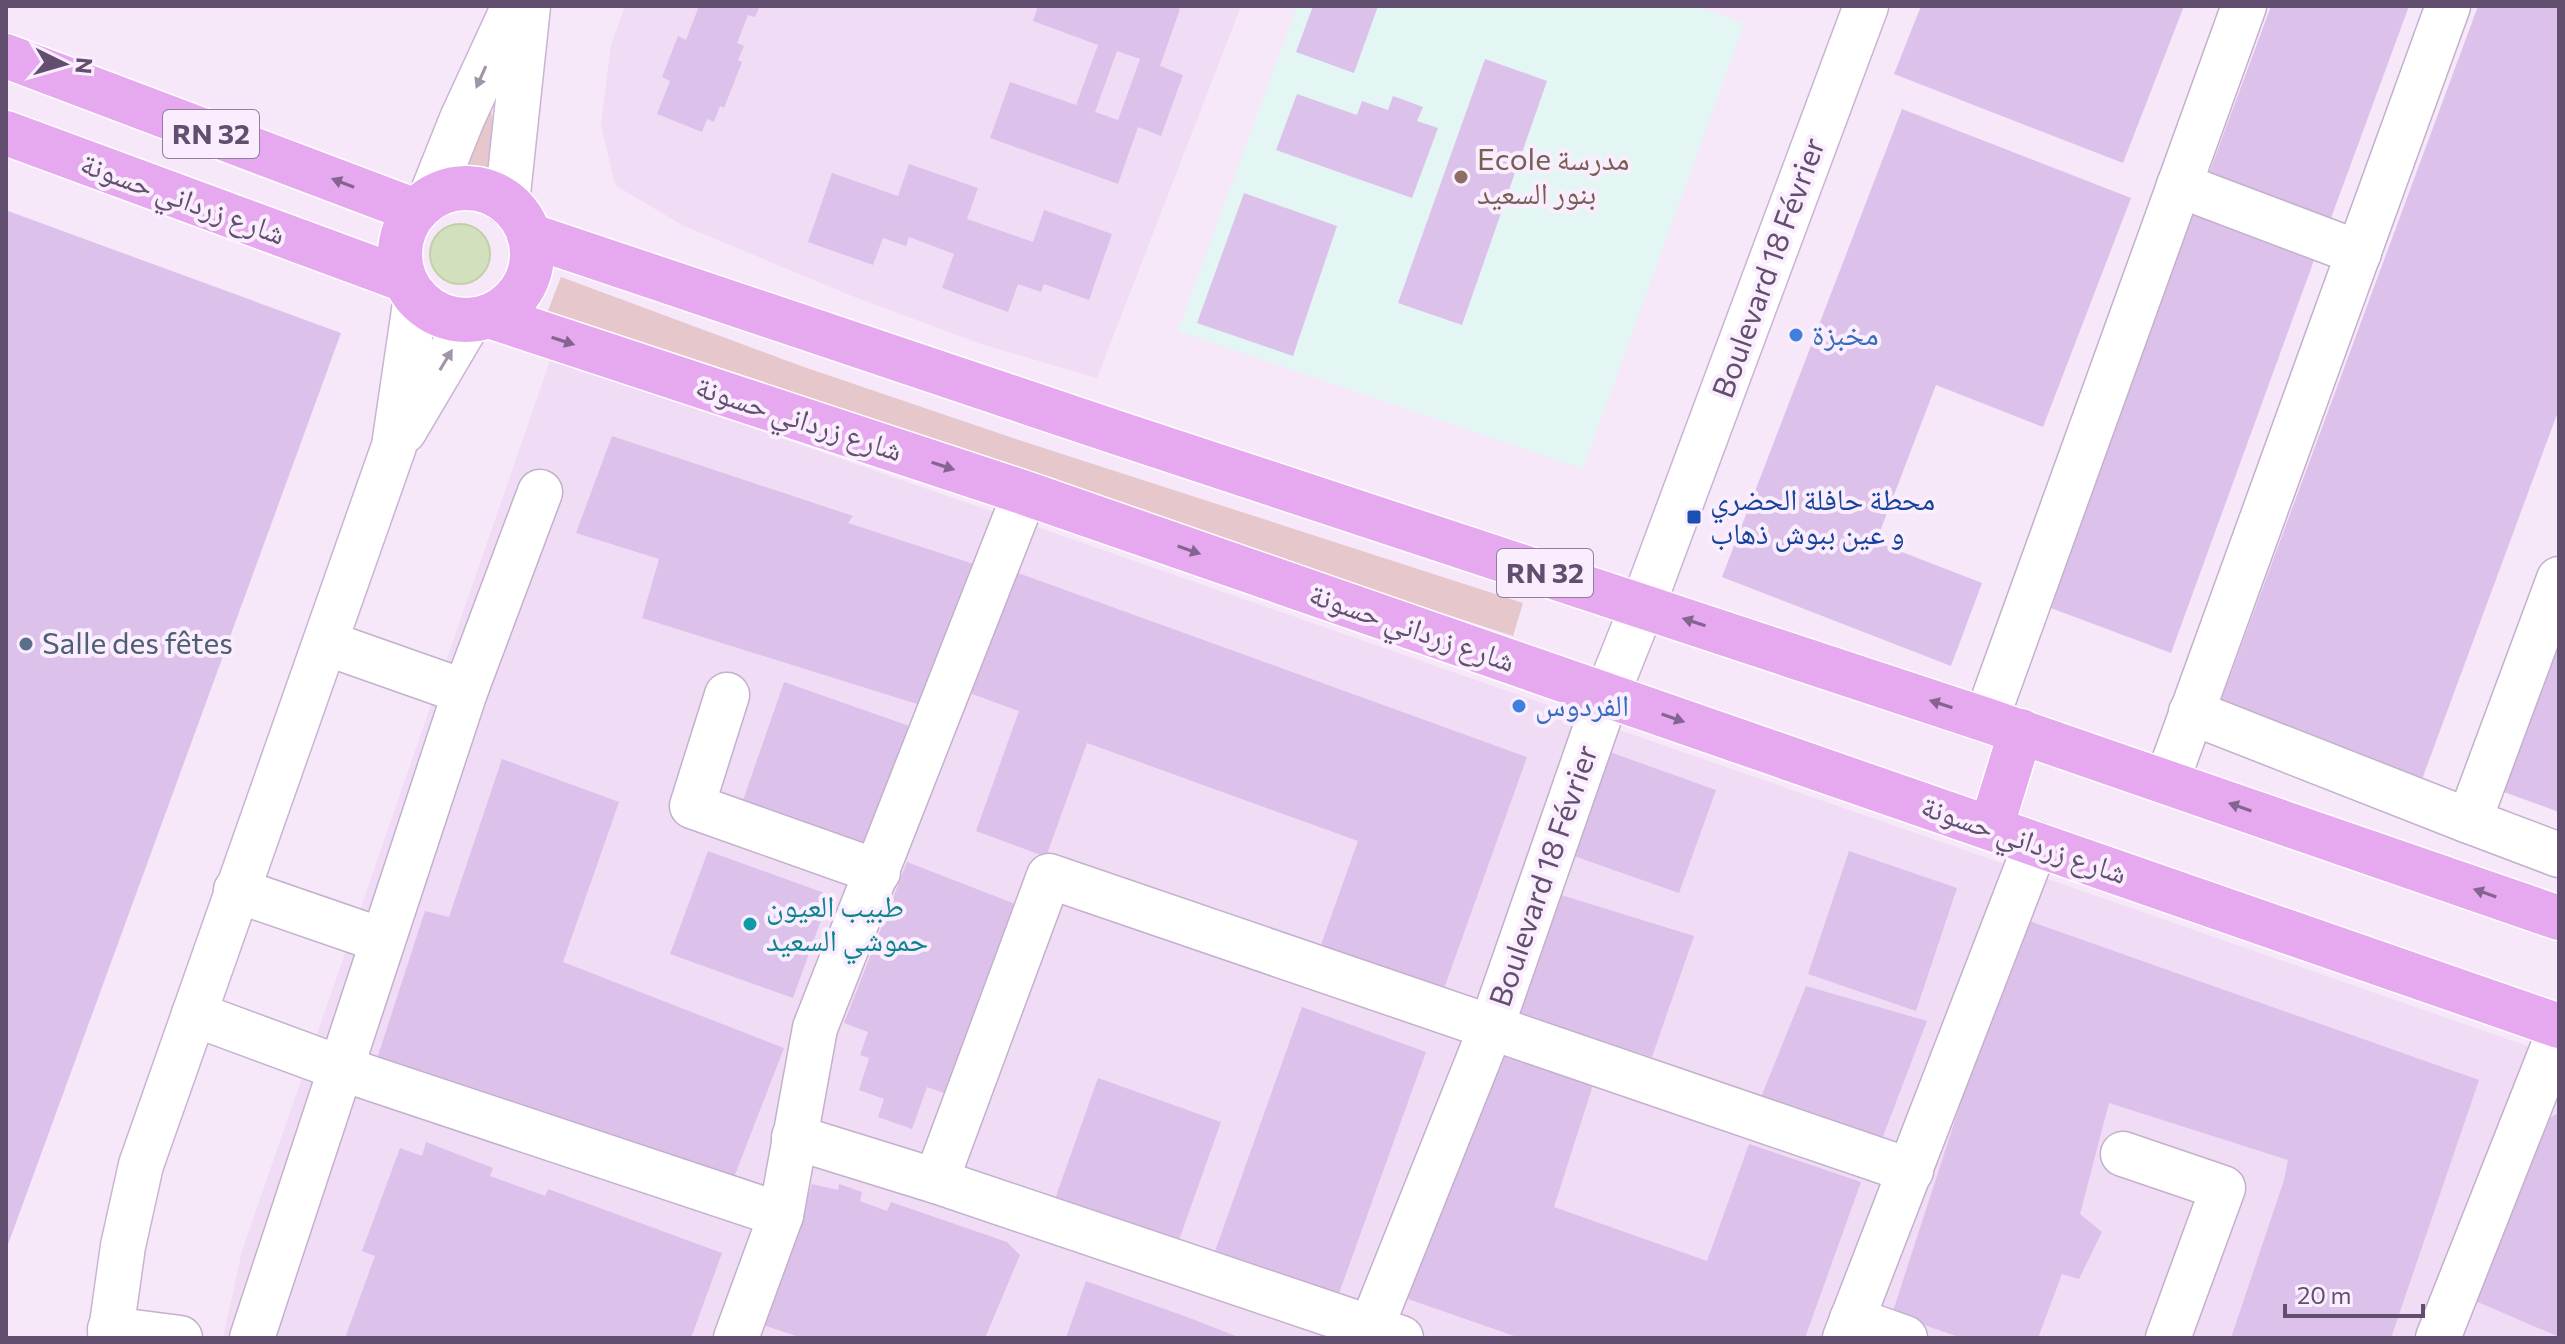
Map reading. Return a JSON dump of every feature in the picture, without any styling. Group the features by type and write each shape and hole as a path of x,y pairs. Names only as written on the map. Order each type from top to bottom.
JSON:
{"main road":[{"name":"RN 32","path":"6,56 423,205"},
{"name":"شارع زرداني حسونة","path":"6,133 410,289"},
{"path":"470,188 490,192 518,219 532,251 531,268 517,298 504,308 479,319 450,319 431,311 410,289 400,263 401,244 407,226 423,205 449,190 470,188"},
{"name":"RN 32","path":"518,219 1124,435 2004,725 2559,918"},
{"name":"شارع زرداني حسونة","path":"479,319 1025,493 2559,1029"},
{"path":"1991,828 2004,725"}],"street":[{"path":"423,205 514,6"},
{"path":"518,219 528,6"},
{"name":"Boulevard 18 Février","path":"1379,1335 1491,1028 1607,695 1866,6"},
{"path":"2004,725 2179,185 2244,6"},
{"path":"2167,781 2448,6"},
{"path":"2179,185 2359,253"},
{"path":"180,1338 110,1334 123,1246 141,1165 394,446 410,289"},
{"path":"394,446 479,319"},
{"path":"252,1338 465,692 540,492"},
{"path":"736,1338 781,1215 815,1028 1025,493"},
{"path":"2469,821 2559,579"},
{"path":"326,643 465,692"},
{"path":"727,695 692,806 878,872"},
{"path":"2191,712 2559,855"},
{"path":"1905,1338 1849,1328 2036,844"},
{"path":"936,1181 1049,876 1911,1171"},
{"path":"236,890 381,940"},
{"path":"194,1014 340,1068 781,1215"},
{"path":"2438,1338 2559,1029"},
{"path":"794,1137 936,1181 1379,1335"},
{"path":"2123,1154 2223,1188 2168,1338"}],"shaded area":[{"path":"625,6 1241,6 1097,378 981,344 852,296 682,225 615,185 601,124 611,45"},
{"name":"Ecole مدرسة بنور السعيد","path":"1297,6 1697,6 1744,24 1583,469 1178,331"},
{"path":"491,104 496,171 458,162"},
{"path":"460,224 471,226 481,233 488,243 488,265 481,275 471,282 460,284 449,282 439,275 432,265 430,254 432,243 439,233 449,226"},
{"path":"561,277 801,366 1025,442 1523,603 1513,636 544,321"},
{"path":"551,358 2559,1057 2559,1338 223,1338 242,1251"}],"building":[{"path":"699,6 760,6 755,17 748,15 737,43 744,46 738,60 742,62 724,108 720,106 714,122 707,119 702,132 657,114 670,81 662,77 678,36 686,40"},
{"path":"1038,6 1172,6 1180,9 1160,66 1183,75 1161,136 1138,127 1118,184 990,138 1010,82 1076,105 1098,45 1033,21","holes":["1117,51 1140,59 1118,120 1095,112"]},
{"path":"1313,6 1378,6 1354,73 1296,52"},
{"path":"1921,6 2184,6 2123,163 1894,74"},
{"path":"2271,6 2409,6 2327,229 2205,184"},
{"path":"2478,6 2559,6 2559,409 2421,782 2219,706"},
{"path":"1485,59 1547,81 1462,325 1398,303"},
{"path":"1297,94 1357,115 1362,101 1388,110 1393,96 1423,107 1417,121 1438,128 1412,198 1276,150"},
{"path":"1902,109 2131,198 2043,427 1936,385 1876,542 1982,583 1951,666 1722,577"},
{"path":"909,164 978,188 967,219 1033,242 1044,210 1112,234 1089,300 1044,284 1041,292 1018,284 1008,312 942,288 954,254 909,237 906,246 883,238 873,265 808,242 832,173 898,196"},
{"path":"1244,193 1337,226 1293,356 1197,323"},
{"path":"2195,207 2317,252 2171,653 2048,607"},
{"path":"8,211 341,333 6,1250 6,218"},
{"path":"612,436 853,516 848,523 983,567 933,709 642,618 659,559 576,533"},
{"path":"1007,569 1527,757 1441,997 1318,953 1358,841 1087,743 1046,857 976,831 1019,711 964,691"},
{"path":"2559,633 2559,812 2501,791"},
{"path":"784,682 918,729 875,855 740,809"},
{"path":"1607,751 1716,790 1679,893 1571,855"},
{"path":"502,759 619,802 563,962 784,1048 728,1193 371,1077 425,911 449,917"},
{"name":"طبيب العيون حموشي السعيد","path":"708,851 830,895 793,998 670,954"},
{"path":"1849,851 1957,888 1916,1011 1808,974"},
{"path":"907,862 1031,910 961,1099 927,1087 912,1129 878,1117 884,1099 859,1090 869,1058 860,1055 868,1032 844,1023"},
{"path":"1545,890 1694,936 1652,1057 1506,1010"},
{"path":"2021,918 2479,1080 2391,1338 2231,1338 2288,1160 2109,1103 2080,1214 2102,1232 2079,1279 2062,1274 2038,1338 1962,1338 1892,1314"},
{"path":"1806,986 1927,1021 1882,1139 1761,1097"},
{"path":"1302,1007 1426,1052 1337,1299 1214,1254"},
{"path":"1497,1053 1593,1085 1554,1207 1707,1261 1749,1144 1861,1182 1805,1338 1520,1338 1408,1299 1449,1172"},
{"path":"1098,1078 1221,1122 1178,1243 1055,1199"},
{"path":"2559,1113 2559,1337 2473,1300 2543,1121"},
{"path":"426,1142 493,1168 490,1176 545,1196 548,1189 722,1253 691,1338 345,1338 375,1256 362,1251 400,1148 422,1156"},
{"path":"812,1184 838,1190 839,1184 862,1192 860,1201 887,1211 891,1202 1007,1242 1020,1255 985,1338 802,1338 763,1325"},
{"path":"1086,1281 1187,1317 1241,1338 1066,1338"}],"place":[{"name":"Ecole مدرسة بنور السعيد","path":"1461,177"},
{"name":"مخبزة","path":"1796,335"},
{"name":"محطة حافلة الحضري و عين ببوش ذهاب","path":"1694,517"},
{"name":"Salle des fêtes","path":"26,644"},
{"name":"الفردوس","path":"1519,706"},
{"name":"طبيب العيون حموشي السعيد","path":"750,924"}]}
